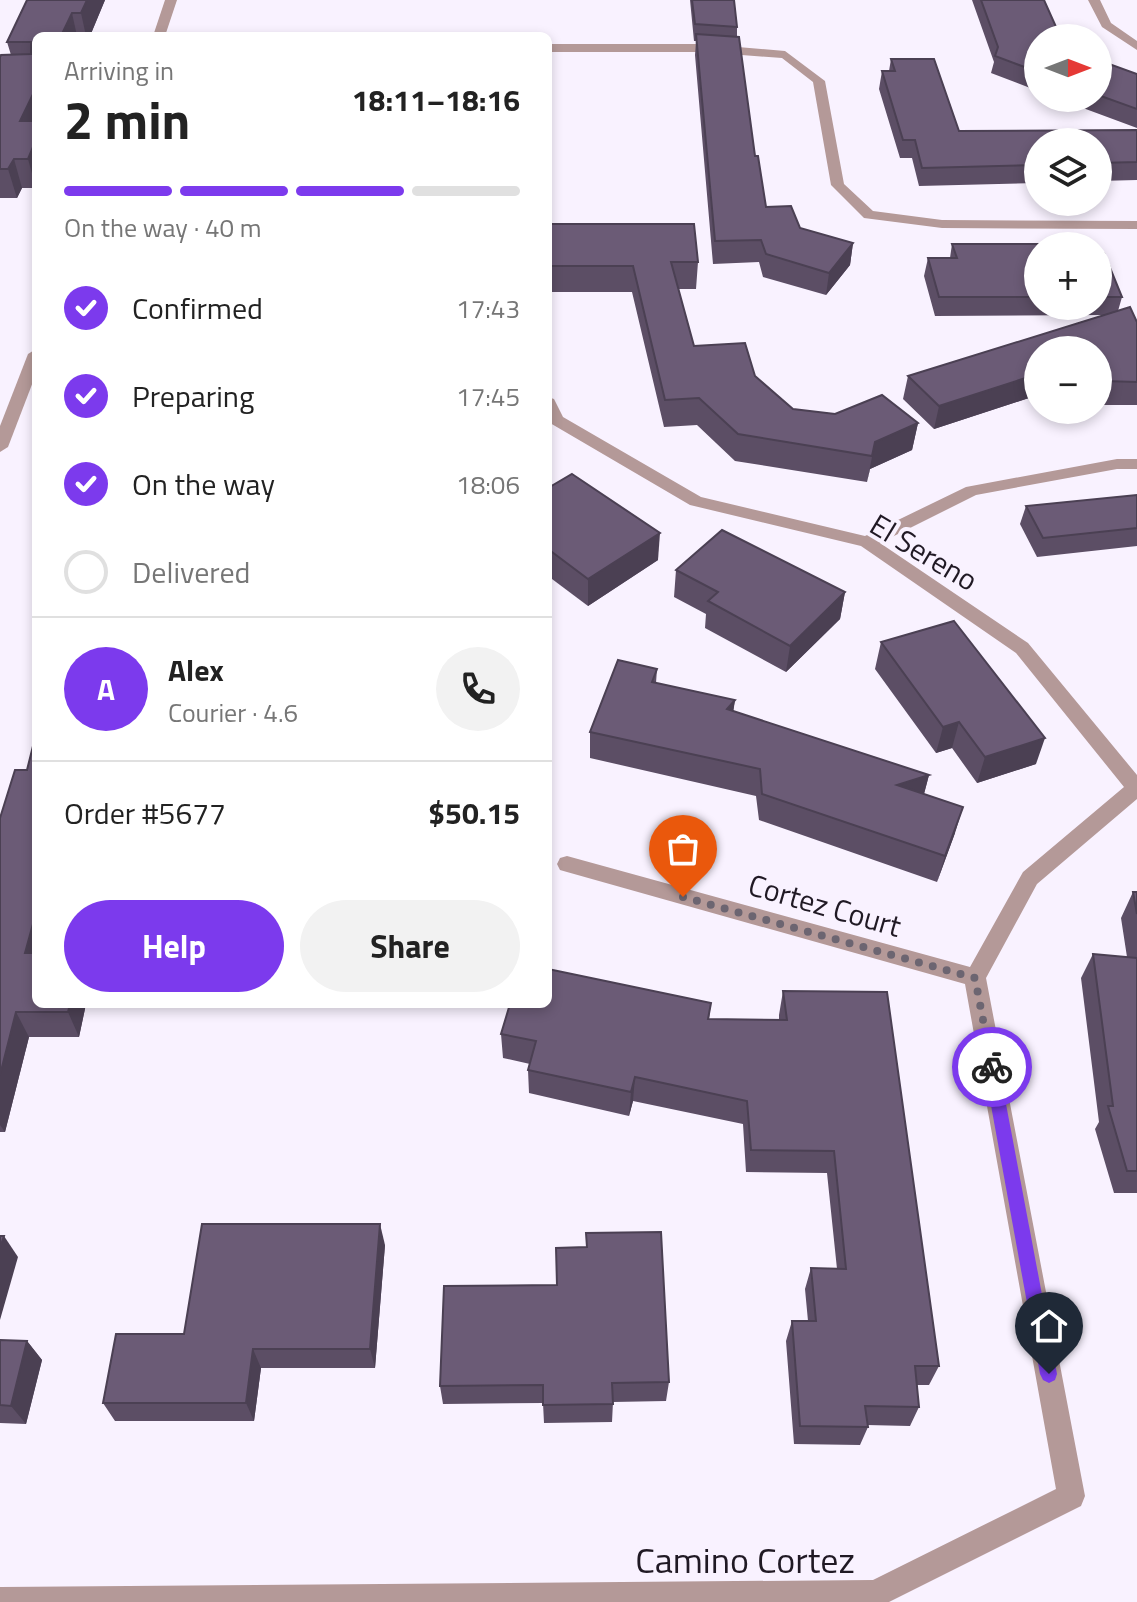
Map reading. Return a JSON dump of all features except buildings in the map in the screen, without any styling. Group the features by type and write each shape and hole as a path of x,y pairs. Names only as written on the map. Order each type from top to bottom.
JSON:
{"street":[{"path":"160,32 171,0"},
{"path":"1094,0 1106,25 1137,46"},
{"path":"552,48 703,48 785,55 819,81 838,185 869,215 942,224 1137,225"},
{"path":"0,447 32,364"},
{"name":"El Sereno","path":"552,411 556,420 696,501 867,542 1022,648 1136,788"},
{"path":"867,542 972,491 1117,464 1137,464"},
{"path":"975,978 1030,878 1136,788"},
{"name":"Cortez Court","path":"567,864 975,978"},
{"name":"Camino Cortez","path":"0,1601 875,1594 1071,1496 975,978"}],"way so far":[{"path":"683,897 975,978 992,1067"}],"route":[{"path":"992,1067 1049,1374"}]}
